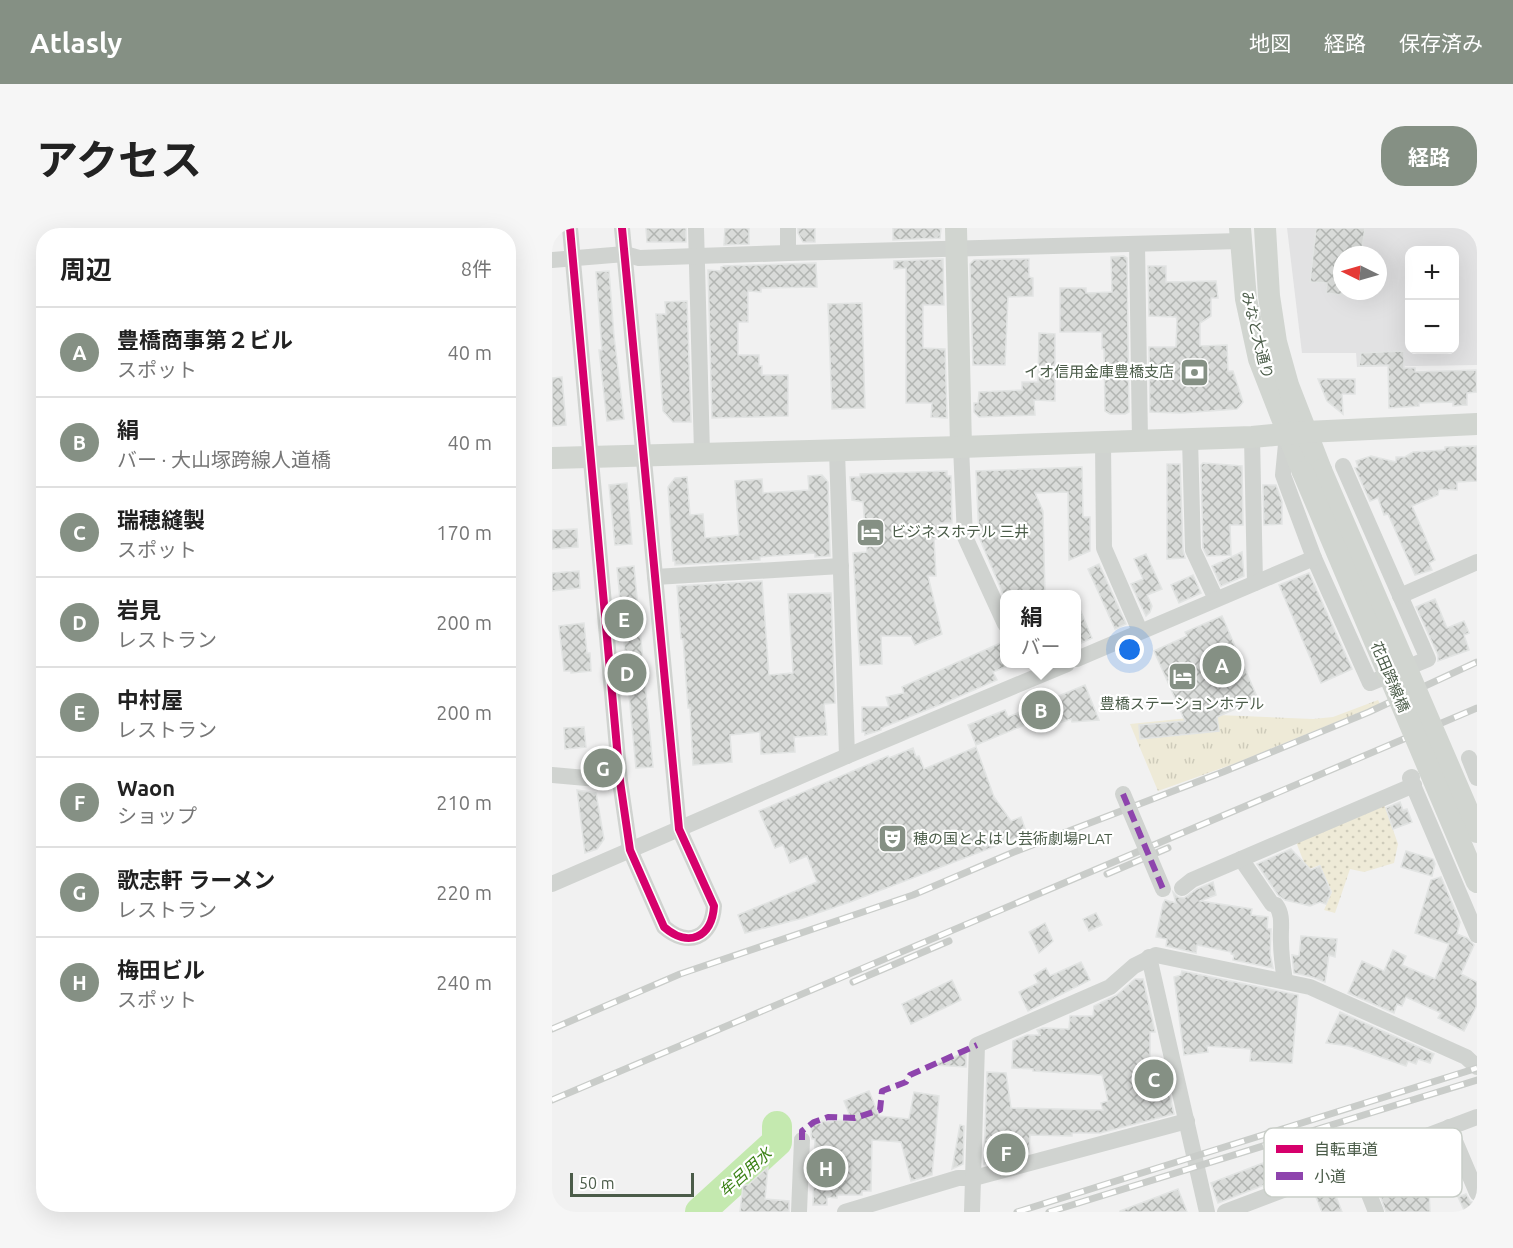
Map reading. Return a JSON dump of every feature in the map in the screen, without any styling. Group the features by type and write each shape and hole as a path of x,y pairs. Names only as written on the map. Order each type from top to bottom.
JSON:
{"street":[{"path":"570,228 620,781 630,850 664,927 674,936 684,939 697,936 707,929 713,920 714,906 679,829 622,228"},
{"path":"696,228 702,453"},
{"path":"788,228 788,252"},
{"name":"みなと大通り","path":"1265,228 1269,296 1276,342 1288,385 1296,432"},
{"path":"552,260 625,254 639,258 696,257 957,239 1137,244 1240,235"},
{"name":"みなと大通り","path":"1240,235 1246,299 1260,359 1296,432 1312,471"},
{"path":"957,239 964,537 1000,613"},
{"path":"1137,244 1140,440"},
{"path":"552,458 1252,437 1296,432 1477,424"},
{"path":"1296,432 1283,475 1314,558 1370,683 1428,659 1343,466"},
{"path":"1252,437 1255,583"},
{"path":"1190,439 1192,550 1216,599"},
{"path":"1102,441 1104,548 1140,631"},
{"path":"837,451 847,756"},
{"name":"花田跨線橋","path":"1312,471 1477,832"},
{"name":"花田跨線橋","path":"1312,471 1477,882"},
{"path":"1081,657 1314,558"},
{"path":"1400,596 1477,562"},
{"path":"655,577 841,566"},
{"path":"1025,668 1030,679"},
{"path":"552,884 1055,668"},
{"path":"1469,757 1477,778"},
{"path":"552,775 620,781"},
{"path":"1182,888 1192,880 1414,781 1477,935"},
{"path":"1123,794 1163,888"},
{"path":"1241,859 1272,904 1276,905 1279,910 1285,981"},
{"path":"972,1212 977,1045 1110,987 1134,966 1149,957 1156,955 1310,987 1466,1057 1477,1067"},
{"path":"1149,957 1207,1212"},
{"path":"1444,1128 1477,1117"},
{"path":"845,1212 958,1178 974,1178 1187,1121"},
{"path":"799,1212 802,1140"},
{"path":"1462,1157 1477,1193"},
{"path":"1226,1212 1264,1197"},
{"path":"1370,1197 1376,1212"}],"shaded area":[{"path":"1287,228 1477,228 1477,365 1357,367 1356,353 1302,353"}],"green space":[{"path":"1378,700 1380,704 1236,763 1158,791 1130,724 1218,715 1313,719 1333,717"},
{"path":"1384,804 1398,844 1394,863 1364,872 1350,869 1335,913 1324,910 1332,892 1320,865 1307,870 1296,842"}],"building":[{"path":"646,228 686,228 686,242 647,242"},
{"path":"725,228 749,228 749,244 724,245"},
{"path":"798,228 815,228 815,242 803,242"},
{"path":"893,228 941,228 940,238 893,240"},
{"path":"1316,228 1365,228 1362,246 1333,246 1333,294 1326,293 1327,283 1310,282"},
{"path":"1124,256 1127,258 1129,412 1110,414 1105,411 1102,332 1060,332 1060,288 1086,288 1086,293 1112,292 1111,257"},
{"path":"943,259 944,305 923,305 923,348 945,349 947,418 931,417 932,403 906,403 906,268 894,269 894,261"},
{"path":"1029,259 1029,277 1033,278 1033,296 1008,297 1005,365 973,365 970,264 974,260"},
{"path":"816,263 817,287 761,288 761,292 748,291 748,322 738,322 738,355 759,355 762,375 788,375 788,416 712,418 708,270 721,271 721,267 724,266"},
{"path":"1148,266 1166,266 1166,282 1216,281 1218,298 1211,298 1211,316 1200,323 1200,346 1227,345 1228,371 1233,371 1243,402 1237,409 1181,413 1150,412 1149,347 1176,347 1177,320 1176,317 1149,316"},
{"path":"609,271 624,419 607,421 599,350 602,350 596,272"},
{"path":"687,301 691,422 673,422 663,411 656,314 666,314 665,302"},
{"path":"862,303 865,408 832,409 828,304"},
{"path":"1039,333 1055,334 1055,401 1034,400 1035,415 979,417 974,412 974,403 978,403 979,392 1022,390 1022,382 1038,382"},
{"path":"1404,351 1404,368 1415,368 1415,372 1476,370 1477,392 1467,393 1467,405 1453,406 1453,402 1419,403 1419,406 1389,408 1388,365 1359,366 1361,353"},
{"path":"562,377 566,425 552,426 552,378"},
{"path":"1318,379 1355,379 1355,394 1342,394 1343,414 1327,401"},
{"path":"1477,446 1477,481 1457,482 1457,490 1439,489 1438,495 1412,506 1435,560 1429,563 1432,570 1415,575 1388,514 1384,515 1378,498 1370,501 1355,468 1358,467 1356,461 1371,456 1396,462 1396,457 1405,457 1413,452 1445,450 1445,447"},
{"path":"1203,463 1242,466 1243,525 1230,525 1231,555 1207,556 1203,548 1201,465"},
{"path":"1167,464 1180,464 1185,558 1167,559"},
{"path":"1082,467 1083,517 1090,517 1090,551 1069,560 1068,492 1035,493 1043,511 1045,590 1001,590 979,537 976,471"},
{"path":"947,471 947,476 951,476 952,523 940,523 940,538 934,539 936,576 928,576 942,634 915,645 911,636 881,636 882,664 860,665 853,553 867,552 863,502 852,500 850,477 860,477 860,474"},
{"path":"822,475 828,482 830,556 815,557 815,553 760,557 760,560 675,565 668,487 675,478 687,477 690,515 703,514 705,538 739,535 735,481 762,479 763,493 809,490 808,476"},
{"path":"627,483 632,544 615,545 609,485"},
{"path":"1263,485 1276,485 1282,502 1282,524 1264,525"},
{"path":"577,529 578,547 552,549 552,530"},
{"path":"1242,552 1244,576 1221,586 1212,566"},
{"path":"1146,554 1162,589 1147,595 1152,606 1146,616 1131,584 1143,579 1134,559"},
{"path":"1099,564 1126,624 1115,629 1088,569"},
{"path":"634,566 653,767 636,768 617,568"},
{"path":"579,571 580,588 552,591 552,573"},
{"path":"1309,573 1352,669 1321,683 1279,585"},
{"path":"1193,575 1201,593 1179,603 1171,585"},
{"path":"762,581 769,675 793,673 788,594 831,593 835,703 824,704 827,735 794,737 795,752 761,754 760,732 730,735 732,762 693,765 690,708 688,708 677,586"},
{"path":"1435,599 1447,628 1464,621 1469,633 1464,635 1469,650 1438,661 1438,655 1416,607"},
{"path":"1081,612 1092,638 1081,643"},
{"path":"1222,616 1258,699 1217,717 1219,731 1140,739 1139,725 1185,721 1154,651 1187,636 1185,632"},
{"path":"584,623 591,671 571,673 571,671 564,671 559,626"},
{"path":"1000,643 1000,668 1003,668 993,672 997,680 865,735 865,732 862,732 862,707 889,707 886,697 904,693 902,687"},
{"path":"1085,685 1099,720 1072,722 1071,719 1056,724 1054,719 1033,724 1032,722 976,745 968,725 1005,710 1008,717"},
{"path":"584,727 586,747 565,749 564,728"},
{"name":"穂の国とよはし芸術劇場PLAT","path":"976,747 994,797 1011,821 1021,817 1027,834 850,902 803,918 745,933 738,915 817,882 807,856 790,863 783,845 775,848 759,811 888,756 889,758 913,748 924,769"},
{"path":"577,790 596,793 604,839 597,849 585,853"},
{"path":"1400,802 1403,810 1407,809 1412,822 1393,829 1386,808"},
{"path":"1291,849 1311,870 1320,866 1331,892 1326,904 1320,902 1310,906 1285,900 1278,895 1257,864"},
{"path":"1406,851 1433,859 1435,864 1432,876 1401,867"},
{"path":"1441,877 1460,922 1457,934 1467,938 1474,945 1461,974 1477,982 1477,1005 1464,1031 1438,1018 1441,1013 1406,997 1402,1006 1397,1004 1394,1013 1348,993 1362,961 1384,971 1393,950 1406,956 1402,965 1435,979 1449,944 1415,933 1431,880"},
{"path":"1213,882 1216,895 1200,901 1252,909 1251,915 1268,917 1267,929 1271,929 1270,954 1273,968 1233,960 1234,955 1231,952 1197,945 1196,953 1166,946 1167,939 1156,937 1165,900 1176,903 1173,892 1178,897 1184,898"},
{"path":"1096,913 1102,925 1089,931 1083,919"},
{"path":"1045,923 1053,941 1039,953 1029,932"},
{"path":"1301,936 1337,939 1335,957 1329,955 1325,982 1294,973 1292,955 1299,956"},
{"path":"1081,962 1090,980 1028,1011 1019,992 1038,983 1034,975 1046,968 1050,976"},
{"path":"1182,971 1298,995 1292,1063 1250,1061 1251,1049 1207,1046 1208,1052 1184,1055 1174,977 1181,975"},
{"path":"1135,979 1143,979 1155,1032 1150,1032 1150,1059 1155,1059 1155,1073 1164,1070 1174,1114 1100,1133 1072,1133 1072,1136 1030,1135 1029,1152 984,1164 987,1072 1006,1073 1011,1108 1103,1110 1101,1103 1108,1101 1102,1075 1012,1068 1013,1041 1027,1035 1040,1035 1037,1030 1043,1028 1069,1029 1070,1016 1093,1016 1094,1006 1117,995"},
{"path":"952,980 961,1000 911,1024 902,1004"},
{"path":"1340,1012 1434,1054 1430,1063 1418,1059 1416,1064 1408,1061 1406,1066 1349,1046 1326,1043"},
{"path":"966,1052 966,1067 933,1065"},
{"path":"869,1091 879,1116 909,1119 914,1092 939,1096 932,1175 911,1181 901,1142 872,1140 871,1191 862,1191 862,1195 827,1197 827,1205 813,1205 815,1139 812,1139 811,1135 812,1123 822,1124 822,1121 833,1122 833,1120 852,1121 844,1101"},
{"path":"960,1125 964,1126 963,1164 952,1169"},
{"path":"1264,1163 1264,1185 1218,1203 1211,1183"},
{"path":"768,1167 765,1199 789,1201 789,1212 740,1212 743,1185 748,1185"},
{"path":"1178,1189 1187,1212 1120,1212 1120,1211"},
{"path":"1466,1194 1470,1201 1475,1203 1477,1212 1465,1212 1458,1197"},
{"path":"1316,1197 1336,1197 1342,1212 1322,1212"},
{"path":"1381,1197 1429,1197 1430,1212 1386,1212"}],"waterway":[{"name":"牟呂用水","path":"700,1212 777,1142 777,1126"}],"railway":[{"path":"552,1029 680,974 913,895 1014,852 1223,772 1369,712 1477,662"},
{"path":"552,1100 1477,708"},
{"path":"1107,874 1168,848"},
{"path":"853,982 949,941"},
{"path":"1285,1128 1477,1068"},
{"path":"1321,1128 1477,1080"},
{"path":"1017,1212 1264,1135"},
{"path":"1049,1212 1264,1146"}],"marked path":[{"path":"1123,794 1163,889"},
{"path":"802,1140 802,1131 814,1122 828,1117 855,1118 880,1110 882,1091 906,1082 910,1075 977,1045"}],"cycle path":[{"path":"570,228 620,781 630,850 664,927 682,937 690,938 704,932 709,926 714,906 679,829 622,228"}],"place":[{"name":"イオ信用金庫豊橋支店","path":"1195,372"},
{"name":"ビジネスホテル 三井","path":"870,532"},
{"name":"中村屋","path":"624,619"},
{"name":"豊橋商事第２ビル","path":"1222,665"},
{"name":"岩見","path":"627,673"},
{"name":"豊橋ステーションホテル","path":"1182,677"},
{"name":"絹","path":"1041,710"},
{"name":"歌志軒 ラーメン","path":"603,768"},
{"name":"穂の国とよはし芸術劇場PLAT","path":"892,839"},
{"name":"瑞穂縫製","path":"1154,1079"},
{"name":"Waon","path":"1006,1153"},
{"name":"梅田ビル","path":"826,1168"}]}
